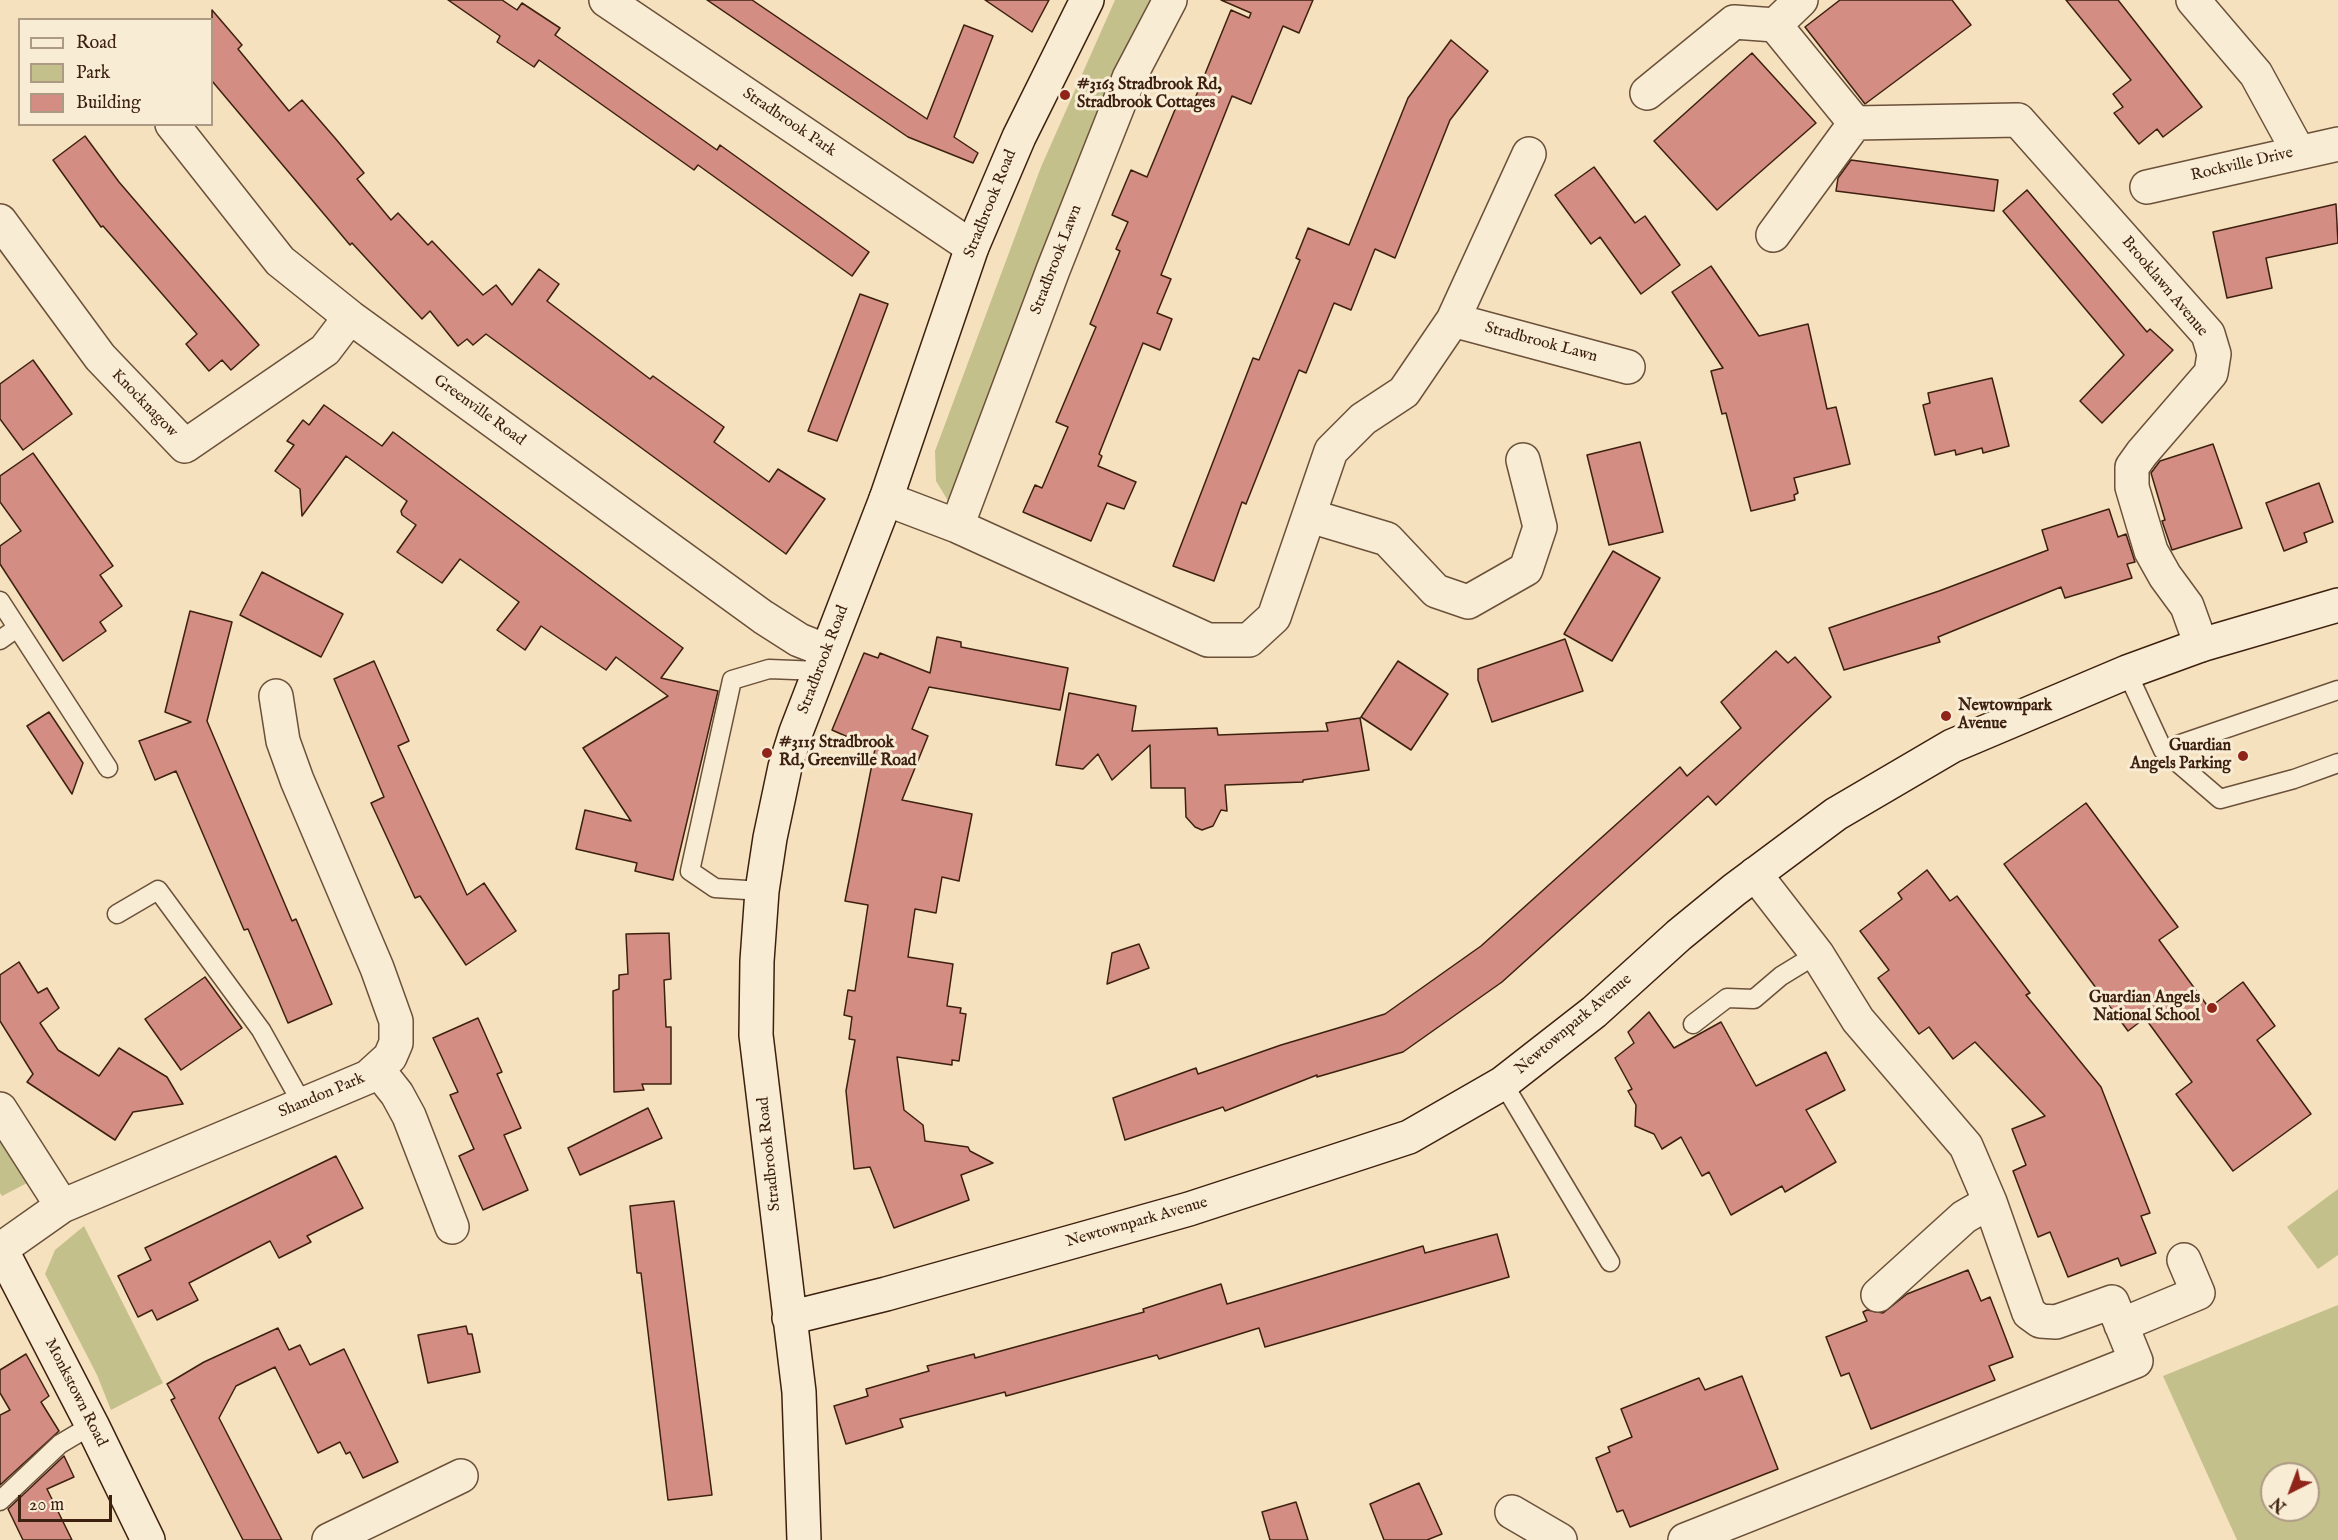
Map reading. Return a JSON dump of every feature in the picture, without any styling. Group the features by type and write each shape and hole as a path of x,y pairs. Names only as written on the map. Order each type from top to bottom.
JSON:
{"street":[{"name":"Stradbrook Park","path":"606,0 972,247"},
{"name":"Stradbrook Road","path":"804,1540 799,1392 756,1035 757,961 762,891 785,767 886,499 972,247 1018,137 1087,0"},
{"name":"Stradbrook Lawn","path":"957,526 1128,78 1170,0"},
{"path":"1775,25 1801,0"},
{"path":"2193,0 2256,74 2298,151"},
{"path":"1647,93 1734,22 1775,25 1855,123 1773,235"},
{"name":"Brooklawn Avenue","path":"1855,123 2018,120 2208,333 2214,354 2211,373 2132,467 2132,487 2151,551 2165,576 2187,606 2201,645"},
{"name":"Greenville Road","path":"174,126 280,261 350,318 763,617 799,640 824,661"},
{"name":"Rockville Drive","path":"2147,187 2298,151 2338,144"},
{"path":"886,499 957,526 1208,640 1250,640 1274,617 1331,451 1363,419 1404,392 1453,320 1529,154"},
{"name":"Knocknagow","path":"0,221 100,357 185,447 325,350 350,318"},
{"name":"Stradbrook Lawn","path":"1453,320 1628,367"},
{"path":"1310,516 1387,539 1436,591 1468,602 1526,569 1540,527 1524,460"},
{"name":"Newtownpark Avenue","path":"789,1318 886,1294 1189,1209 1409,1137 1503,1083 1594,1012 1679,935 1755,874 1836,814 1952,746 2127,672 2201,645 2338,605"},
{"name":"Shandon Park","path":"1,1248 62,1206 378,1070 390,1057 396,1043 396,1021 377,968 297,780 283,741 276,696"},
{"path":"1685,1540 2136,1361 2112,1302 2056,1322 2040,1321 2029,1313 1966,1146 1858,1020 1817,954 1755,874"},
{"path":"378,1070 397,1094 409,1116 452,1227"},
{"path":"0,1109 62,1206"},
{"path":"1878,1295 1964,1217 1989,1202"},
{"name":"Monkstown Road","path":"1,1248 148,1540"},
{"path":"2121,1325 2198,1293 2184,1260"},
{"path":"329,1540 460,1476"},
{"path":"1512,1512 1560,1540"}],"lane":[{"path":"0,601 108,768"},
{"path":"0,640 17,628"},
{"path":"762,891 715,888 690,871 732,680 769,669 824,661"},
{"path":"2127,672 2163,750 2220,800 2294,779 2338,763"},
{"path":"2163,750 2338,690"},
{"path":"117,914 158,890 261,1030 303,1104"},
{"path":"1693,1024 1727,998 1754,999 1781,976 1817,954"},
{"path":"1503,1083 1610,1262"},
{"path":"0,1501 60,1444 92,1425"}],"green space":[{"path":"1115,0 1153,0 950,504 936,481 935,451 1041,167"},
{"path":"0,1135 29,1182 2,1196 0,1193"},
{"path":"2338,1189 2338,1255 2318,1269 2287,1227"},
{"path":"84,1226 163,1383 111,1410 97,1375 45,1274 55,1250"},
{"path":"2338,1305 2338,1540 2237,1540 2163,1376"}],"building":[{"path":"448,0 502,0 517,10 522,3 560,28 555,35 717,150 720,145 869,252 852,276 698,165 694,170 539,60 534,67 497,42 500,36"},
{"path":"707,0 752,0 927,119 964,25 993,36 954,137 978,153 973,163 908,137"},
{"path":"985,0 1049,0 1032,32"},
{"path":"1221,0 1313,0 1299,33 1283,26 1251,104 1232,96 1161,275 1171,279 1157,313 1172,319 1160,350 1143,343 1099,454 1102,456 1098,466 1136,482 1124,509 1107,503 1091,541 1023,512 1035,485 1042,488 1068,427 1056,422 1096,327 1090,324 1120,251 1116,249 1128,222 1112,215 1131,170 1147,177 1179,100 1192,106 1231,10 1249,18 1251,13"},
{"path":"1840,0 1952,0 1971,25 1865,104 1805,27"},
{"path":"2066,0 2118,0 2202,107 2163,137 2157,129 2139,144 2114,113 2123,107 2113,94 2131,80"},
{"path":"212,10 242,45 238,49 289,111 302,100 364,173 357,179 391,220 398,213 428,245 432,241 483,295 496,285 512,305 539,269 559,284 547,301 650,379 653,376 724,427 714,442 769,482 778,469 825,499 786,554 486,334 473,345 467,339 458,346 430,311 422,319 352,243 350,245 213,82"},
{"path":"1451,40 1488,71 1450,120 1395,258 1375,249 1351,310 1334,303 1306,373 1299,370 1246,504 1242,502 1214,581 1173,566 1253,358 1259,360 1300,260 1296,258 1308,228 1349,245 1408,98"},
{"path":"1752,53 1816,123 1717,210 1654,141"},
{"path":"85,136 119,182 259,345 231,370 222,360 209,371 186,344 197,334 103,226 101,227 53,160"},
{"path":"1851,160 1998,180 1994,211 1836,191 1838,178"},
{"path":"1594,167 1635,223 1645,216 1680,265 1641,294 1600,237 1591,244 1555,195"},
{"path":"2027,190 2147,332 2150,329 2173,350 2102,423 2080,401 2124,355 2003,211"},
{"path":"2336,204 2338,243 2266,258 2272,288 2227,298 2213,232"},
{"path":"1711,266 1759,336 1808,324 1827,409 1836,407 1850,464 1794,478 1798,493 1794,495 1795,500 1751,511 1726,413 1722,414 1711,371 1723,368 1672,292"},
{"path":"860,294 888,304 837,441 808,431"},
{"path":"33,360 72,414 23,450 0,419 0,384"},
{"path":"1992,378 2009,446 1983,453 1982,448 1956,455 1955,450 1935,455 1923,405 1930,403 1928,393"},
{"path":"324,405 382,446 393,432 683,648 661,678 718,691 673,880 635,871 637,863 576,849 585,810 631,821 583,748 668,696 616,657 606,670 541,626 525,650 497,630 519,602 460,559 442,583 397,552 416,525 402,515 401,511 407,501 346,456 302,516 300,489 275,471 294,445 287,441 303,420 309,425"},
{"path":"1640,442 1663,532 1609,545 1587,455"},
{"path":"2213,444 2242,528 2172,550 2162,521 2165,520 2151,473 2160,461"},
{"path":"33,453 113,566 100,575 122,606 100,622 106,631 63,661 0,564 0,546 21,531 0,502 0,476"},
{"path":"2319,483 2333,522 2304,533 2307,542 2284,551 2266,503"},
{"path":"2109,509 2118,537 2126,534 2135,562 2127,564 2132,578 2065,598 2061,587 1938,637 1940,642 1844,670 1829,628 1939,591 2048,550 2042,530"},
{"path":"1613,551 1660,578 1612,661 1564,634"},
{"path":"262,572 343,614 321,657 240,615"},
{"path":"190,611 232,622 207,721 292,921 296,919 332,1004 288,1023 248,929 244,930 176,771 155,780 139,741 191,722 165,712"},
{"path":"937,637 961,642 961,647 1068,668 1060,710 929,687 912,729 928,736 902,800 972,814 959,881 942,877 936,913 915,909 908,957 953,964 947,1006 961,1008 960,1013 966,1014 959,1061 952,1060 952,1065 897,1057 904,1110 923,1125 925,1141 968,1147 970,1151 993,1163 961,1175 969,1200 894,1228 870,1167 854,1169 846,1091 855,1040 849,1039 852,1017 844,1015 848,990 855,991 868,905 845,901 875,749 832,730 864,653 878,658 880,653 930,673"},
{"path":"1565,639 1583,691 1492,722 1478,680 1478,669"},
{"path":"1776,651 1788,663 1795,657 1831,697 1716,805 1708,796 1502,982 1403,1052 1317,1077 1317,1075 1225,1111 1223,1107 1125,1140 1113,1098 1196,1068 1198,1074 1281,1045 1385,1014 1481,946 1680,767 1687,776 1741,728 1721,702"},
{"path":"374,661 409,741 398,746 467,895 484,883 516,931 466,965 420,896 415,898 371,803 384,797 334,679"},
{"path":"1398,661 1448,694 1411,750 1361,717"},
{"path":"1069,693 1136,706 1132,731 1217,728 1218,735 1328,731 1326,723 1360,718 1369,770 1303,780 1303,782 1225,785 1227,811 1221,810 1213,826 1202,830 1195,827 1186,817 1185,788 1151,788 1150,745 1112,780 1098,754 1083,769 1056,765"},
{"path":"49,712 83,763 72,794 27,726"},
{"path":"2086,803 2178,927 2159,940 2209,1008 2243,982 2275,1026 2257,1040 2311,1114 2233,1171 2176,1094 2192,1082 2145,1018 2128,1031 2004,864"},
{"path":"1927,870 1950,901 1957,896 2030,993 2026,995 2101,1087 2150,1213 2141,1216 2156,1253 2121,1266 2118,1258 2068,1277 2050,1232 2038,1237 2013,1171 2026,1165 2012,1129 2045,1116 1975,1042 1953,1059 1929,1027 1919,1034 1878,978 1889,970 1860,931 1902,899 1898,893"},
{"path":"669,933 671,979 664,980 666,1027 671,1027 671,1084 642,1084 644,1090 614,1092 613,991 619,989 619,975 628,974 626,934"},
{"path":"1139,944 1149,968 1107,984 1112,953"},
{"path":"19,962 38,993 47,988 59,1008 40,1023 58,1050 99,1076 119,1048 167,1077 183,1104 133,1112 115,1140 27,1082 33,1074 0,1021 0,975"},
{"path":"205,977 242,1028 181,1070 145,1019"},
{"path":"1649,1012 1674,1048 1721,1022 1756,1086 1826,1052 1845,1090 1806,1110 1836,1162 1785,1192 1782,1186 1731,1215 1709,1172 1702,1176 1681,1137 1662,1149 1654,1134 1635,1126 1636,1105 1628,1091 1632,1089 1615,1058 1634,1043 1628,1032"},
{"path":"478,1018 502,1072 497,1074 521,1128 504,1135 528,1190 483,1210 459,1156 474,1149 450,1095 458,1092 433,1038"},
{"path":"648,1108 662,1138 580,1175 568,1148"},
{"path":"336,1156 363,1208 307,1236 311,1242 279,1258 270,1241 189,1283 198,1300 157,1320 152,1310 138,1317 118,1276 151,1260 145,1248"},
{"path":"674,1201 712,1495 668,1500 641,1273 637,1273 630,1206"},
{"path":"1497,1234 1509,1277 1265,1347 1259,1328 1159,1359 1157,1355 1006,1396 1005,1392 900,1419 903,1427 846,1444 834,1406 868,1396 866,1389 929,1371 927,1366 974,1354 975,1358 1144,1312 1143,1309 1221,1284 1227,1304 1423,1246 1425,1253"},
{"path":"1968,1270 1981,1301 1990,1297 2013,1357 1989,1366 1995,1380 1871,1429 1849,1373 1841,1376 1826,1337 1867,1321 1863,1312 1867,1310 1883,1313 1907,1294"},
{"path":"466,1326 468,1334 472,1334 480,1372 428,1383 418,1335"},
{"path":"278,1328 289,1350 300,1345 310,1365 344,1349 398,1462 363,1478 350,1452 346,1454 340,1442 318,1453 275,1367 236,1386 219,1418 282,1540 243,1540 171,1400 175,1398 167,1384 204,1362"},
{"path":"26,1354 49,1396 41,1402 59,1431 0,1485 0,1415 10,1410 0,1393 0,1370"},
{"path":"1742,1376 1778,1469 1630,1527 1623,1510 1617,1512 1596,1458 1610,1452 1608,1447 1632,1437 1621,1409 1699,1378 1705,1390"},
{"path":"64,1456 74,1477 47,1489 72,1540 23,1540 8,1509"},
{"path":"1419,1483 1442,1534 1427,1540 1384,1540 1370,1504"},
{"path":"1296,1502 1308,1540 1270,1540 1262,1512"}],"place":[{"name":"#3163 Stradbrook Rd, Stradbrook Cottages","path":"1065,95"},
{"name":"Newtownpark Avenue","path":"1946,716"},
{"name":"#3115 Stradbrook Rd, Greenville Road","path":"767,753"},
{"name":"Guardian Angels Parking","path":"2243,756"},
{"name":"Guardian Angels National School","path":"2212,1008"}]}
